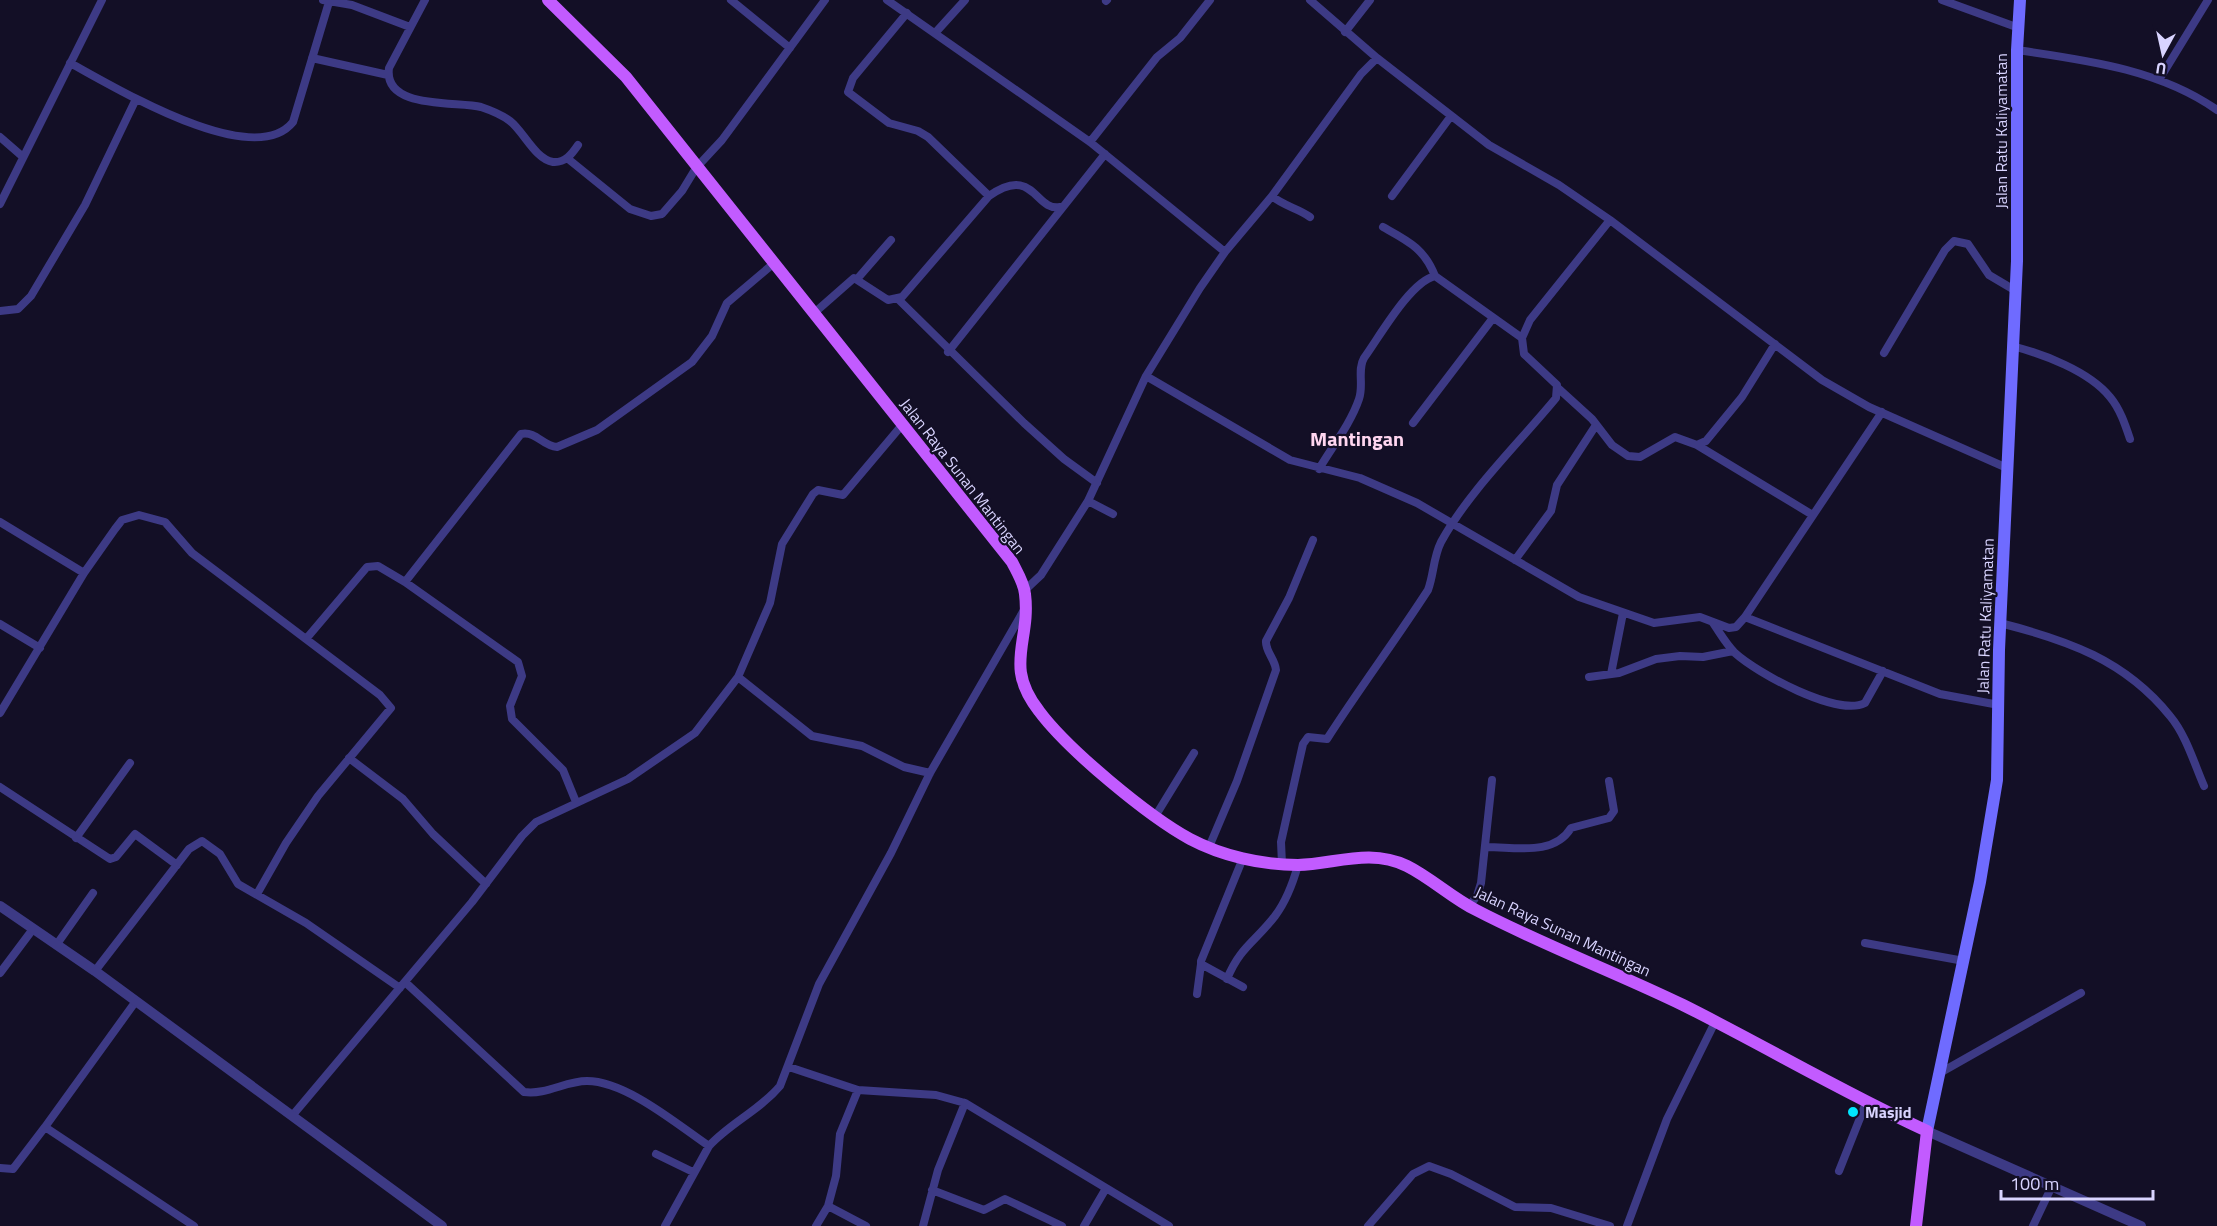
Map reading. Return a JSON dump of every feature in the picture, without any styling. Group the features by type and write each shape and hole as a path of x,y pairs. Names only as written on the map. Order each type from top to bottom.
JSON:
{"main road":[{"name":"Jalan Ratu Kaliyamatan","path":"1916,1226 1927,1131 1980,882 1997,780 2000,623 2016,291 2020,0"},
{"name":"Jalan Raya Sunan Mantingan","path":"556,3 620,70 1012,562 1025,590 1026,607 1018,666 1022,681 1038,710 1086,759 1156,815 1191,839 1209,847 1243,858 1282,864 1298,865 1350,856 1384,859 1406,865 1470,907 1715,1022 1866,1103 1927,1131"}],"street":[{"path":"0,204 102,0"},
{"path":"388,75 425,0"},
{"path":"731,0 790,48"},
{"path":"567,158 630,209 651,216 667,210 696,168 722,140 825,0"},
{"path":"888,0 1090,142 1225,252"},
{"path":"936,32 965,0"},
{"path":"1090,142 1157,57 1180,38 1210,0"},
{"path":"1310,0 1377,58 1489,145 1559,185 1610,220 1822,380 1882,412 2007,468"},
{"path":"1346,32 1370,0"},
{"path":"1942,0 2019,28"},
{"path":"2159,80 2208,0"},
{"path":"70,63 136,99 188,123 225,134 270,136 288,129 293,122 326,1 352,3 410,27"},
{"path":"907,14 853,78 848,92 883,120 918,130 928,137 989,196"},
{"path":"2018,50 2096,63 2159,80 2217,110"},
{"path":"312,58 388,75 394,86 412,100 459,103 485,109 510,121 545,159 556,162 567,158 578,145"},
{"path":"1025,590 1041,575 1088,501 1146,376 1183,314 1225,252 1272,196 1361,74 1377,58"},
{"path":"0,311 18,309 31,296 85,205 136,99"},
{"path":"1392,196 1451,116"},
{"path":"0,137 23,156"},
{"path":"948,352 1104,154"},
{"path":"898,299 989,196 1007,184 1026,187 1054,207 1060,207"},
{"path":"1272,196 1280,203 1294,206 1310,218"},
{"path":"1610,220 1530,320 1522,338 1524,354 1547,374 1612,445 1628,456 1640,457 1675,437 1697,445 1811,514"},
{"path":"1383,227 1416,247 1428,259 1435,276 1522,338"},
{"path":"813,314 850,279 858,278 891,240"},
{"path":"1884,353 1945,250 1954,241 1968,244 1989,275 2016,291"},
{"path":"405,582 521,434 536,435 550,447 557,447 597,430 692,362 712,336 727,303 773,264"},
{"path":"1319,469 1358,402 1362,384 1360,370 1364,358 1415,288 1428,278 1435,276"},
{"path":"858,278 883,297 898,299 948,352 1023,423 1064,459 1097,483"},
{"path":"1413,423 1493,318"},
{"path":"1697,445 1706,441 1731,412 1775,344"},
{"path":"2012,346 2038,353 2071,368 2110,396 2121,414 2130,439"},
{"path":"1146,376 1290,460 1360,478 1454,523 1560,588 1654,623 1694,617 1729,628 1736,627 1745,617 1811,514 1882,412"},
{"path":"1282,864 1281,842 1303,744 1308,737 1327,739 1337,720 1383,659 1428,590 1433,578 1434,559 1454,523 1556,398 1559,389"},
{"path":"292,1116 486,884 522,836 536,822 627,779 695,733 738,677 770,603 775,566 782,544 802,510 818,490 843,495 902,425"},
{"path":"1515,560 1551,511 1557,485 1596,425"},
{"path":"1088,501 1113,514"},
{"path":"0,713 84,573 122,520 131,516 149,516 165,522 192,553 380,695 391,708 349,758 286,843 257,894"},
{"path":"0,522 84,573"},
{"path":"1209,847 1234,791 1276,670 1273,657 1266,648 1266,641 1289,598 1313,540"},
{"path":"306,639 367,567 378,566 405,582 518,662 522,676 510,706 512,719 563,770 576,802"},
{"path":"665,1226 709,1146 717,1137 771,1098 780,1086 819,984 891,853 930,773 1026,607"},
{"path":"1611,674 1623,613"},
{"path":"1745,617 1940,694 1998,705"},
{"path":"1713,623 1733,651 1815,699 1844,707 1857,707 1865,703 1883,671"},
{"path":"2000,623 2054,637 2086,649 2138,685 2171,716 2183,737 2204,786"},
{"path":"0,624 40,648"},
{"path":"1589,677 1611,674 1656,659 1680,656 1703,657 1733,651"},
{"path":"738,677 812,736 862,746 904,767 930,773"},
{"path":"1156,815 1194,753"},
{"path":"349,758 403,799 433,834 486,884"},
{"path":"76,838 130,763"},
{"path":"1470,907 1480,889 1487,847 1492,780"},
{"path":"1487,847 1540,848 1566,838 1571,828 1609,819 1614,810 1609,781"},
{"path":"0,787 112,860 135,834 177,865"},
{"path":"95,971 189,849 202,841 220,854 233,880 306,922 402,985 524,1092 544,1093 587,1081 604,1084 636,1098 709,1146"},
{"path":"1197,994 1205,946 1243,858"},
{"path":"1227,979 1240,952 1263,930 1283,905 1298,865"},
{"path":"57,944 93,894"},
{"path":"0,906 95,971 441,1226"},
{"path":"0,973 33,929"},
{"path":"1865,943 1964,961"},
{"path":"1201,963 1243,987"},
{"path":"1938,1074 2081,993"},
{"path":"0,1168 13,1169 136,1001"},
{"path":"1627,1226 1667,1119 1715,1022"},
{"path":"789,1067 858,1090 936,1095 965,1103 1105,1190 1169,1226"},
{"path":"816,1226 828,1206 836,1176 840,1134 858,1090"},
{"path":"923,1226 932,1190 965,1103"},
{"path":"1839,1171 1866,1103"},
{"path":"45,1127 194,1226"},
{"name":"Jalan Raya Sunan Mantingan","path":"1927,1131 2141,1226"},
{"path":"656,1154 693,1172"},
{"path":"1368,1226 1417,1171 1429,1166 1451,1174 1515,1207 1551,1208 1610,1226"},
{"path":"2033,1226 2052,1186"},
{"path":"932,1190 984,1210 1005,1199 1062,1226"},
{"path":"1084,1226 1105,1190"},
{"path":"828,1206 866,1226"}],"place":[{"name":"Masjid","path":"1853,1112"}],"district":[{"name":"Mantingan","path":"1357,438"}]}
